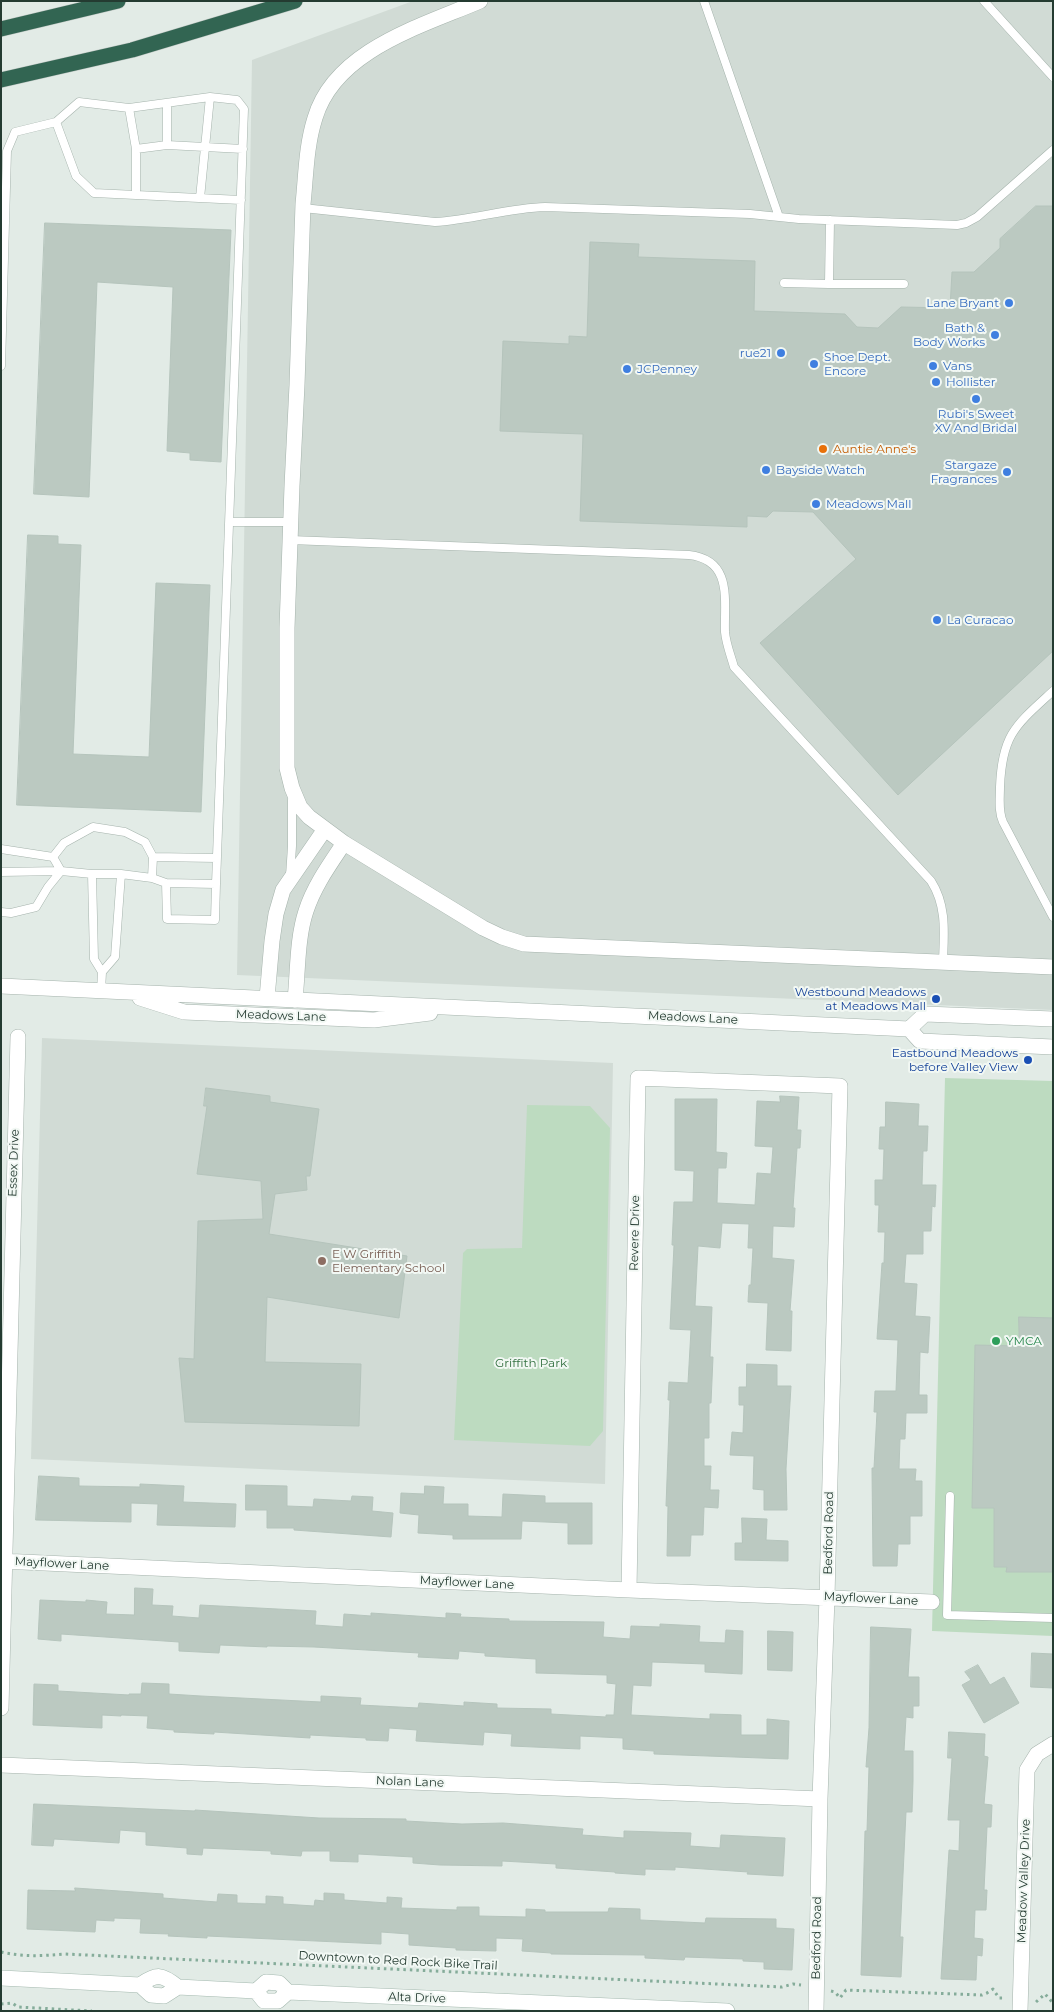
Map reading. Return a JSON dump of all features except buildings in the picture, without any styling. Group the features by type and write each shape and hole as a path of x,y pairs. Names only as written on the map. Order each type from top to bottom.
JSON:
{"highway":[{"path":"1,29 118,1"},
{"path":"1,80 132,50 295,1"}],"street":[{"path":"480,1 429,21 368,52 342,74 326,91 320,104 307,152 303,208 288,628 287,768 292,788 300,807 309,817 344,843 483,928 524,944 1053,967"},
{"path":"267,998 276,914 282,890 325,829"},
{"path":"296,1000 300,938 306,911 322,876 344,843"},
{"name":"Meadows Lane","path":"1,986 909,1029 920,1041 1053,1047"},
{"name":"Meadows Lane","path":"117,991 184,1012 374,1020 477,1008"},
{"path":"909,1029 925,1014 1053,1020"},
{"name":"Essex Drive","path":"1,1708 8,1143 18,1037"},
{"name":"Revere Drive","path":"629,1590 638,1078 840,1086"},
{"name":"Bedford Road","path":"816,2011 820,1799 840,1086"},
{"name":"Mayflower Lane","path":"3,1561 629,1590 940,1602"},
{"name":"Meadow Valley Drive","path":"1020,2011 1027,1770 1037,1754 1053,1744"},
{"name":"Nolan Lane","path":"1,1765 820,1799"},
{"name":"Alta Drive","path":"1,1978 140,1984 151,1995 164,1996 178,1987 256,1991 264,2001 278,2001 288,1992 727,2011"}],"lane":[{"path":"704,1 779,217"},
{"path":"984,1 1053,77"},
{"path":"200,198 210,97"},
{"path":"1,366 7,151 15,132 56,122 79,102 129,108 210,97 237,100 244,110 243,149 215,920 167,919 166,883"},
{"path":"167,103 167,145"},
{"path":"129,108 136,149 136,194"},
{"path":"56,122 76,176 94,193 241,200"},
{"path":"136,149 167,145 243,149"},
{"path":"303,208 435,222 455,221 512,210 545,207 750,214 957,226 976,217 1053,150"},
{"path":"829,284 830,220"},
{"path":"784,283 904,284"},
{"path":"230,522 291,522"},
{"path":"290,540 688,555 703,557 710,561 719,572 725,588 725,635 734,666 931,881 942,906 944,925 943,961"},
{"path":"1053,690 1021,720 1010,736 1003,759 1000,804 1003,822 1053,917"},
{"path":"289,879 293,836 292,788"},
{"path":"53,857 64,843 94,827 125,832 145,842 153,857 152,878"},
{"path":"1,849 53,857 61,870"},
{"path":"153,857 217,858"},
{"path":"1,872 61,870 92,874 121,874 152,878 166,883 216,884"},
{"path":"1,912 12,913 36,907 61,870"},
{"path":"92,874 94,959 102,972 101,991"},
{"path":"102,972 115,957 121,874"},
{"path":"950,1496 940,1602 946,1615 1053,1618"}],"path":[{"name":"Downtown to Red Rock Bike Trail","path":"1,1952 17,1956 65,1954 782,1987 793,1984"},
{"path":"846,1990 982,1995 987,1994 992,1989"},
{"path":"1045,1994 1053,2002"},
{"path":"1,2004 12,2003 18,2007 92,2011"}],"shaded area":[{"path":"413,1 1053,1 1053,1010 237,975 252,60"},
{"name":"E W Griffith Elementary School","path":"42,1038 613,1063 605,1484 31,1459"}],"green space":[{"name":"YMCA","path":"945,1078 1053,1081 1053,1636 932,1631"},
{"name":"Griffith Park","path":"527,1105 590,1106 610,1128 603,1431 590,1446 454,1440 463,1253 467,1249 522,1248"}],"place":[{"name":"Lane Bryant","path":"1009,303"},
{"name":"Bath & Body Works","path":"995,335"},
{"name":"rue21","path":"781,353"},
{"name":"Shoe Dept. Encore","path":"814,364"},
{"name":"Vans","path":"933,366"},
{"name":"JCPenney","path":"627,369"},
{"name":"Hollister","path":"936,382"},
{"name":"Rubi's Sweet XV And Bridal","path":"976,399"},
{"name":"Auntie Anne's","path":"823,449"},
{"name":"Bayside Watch","path":"766,470"},
{"name":"Stargaze Fragrances","path":"1007,472"},
{"name":"Meadows Mall","path":"816,504"},
{"name":"La Curacao","path":"937,620"},
{"name":"Westbound Meadows at Meadows Mall","path":"936,999"},
{"name":"Eastbound Meadows before Valley View","path":"1028,1060"},
{"name":"E W Griffith Elementary School","path":"322,1261"},
{"name":"YMCA","path":"996,1341"}]}
